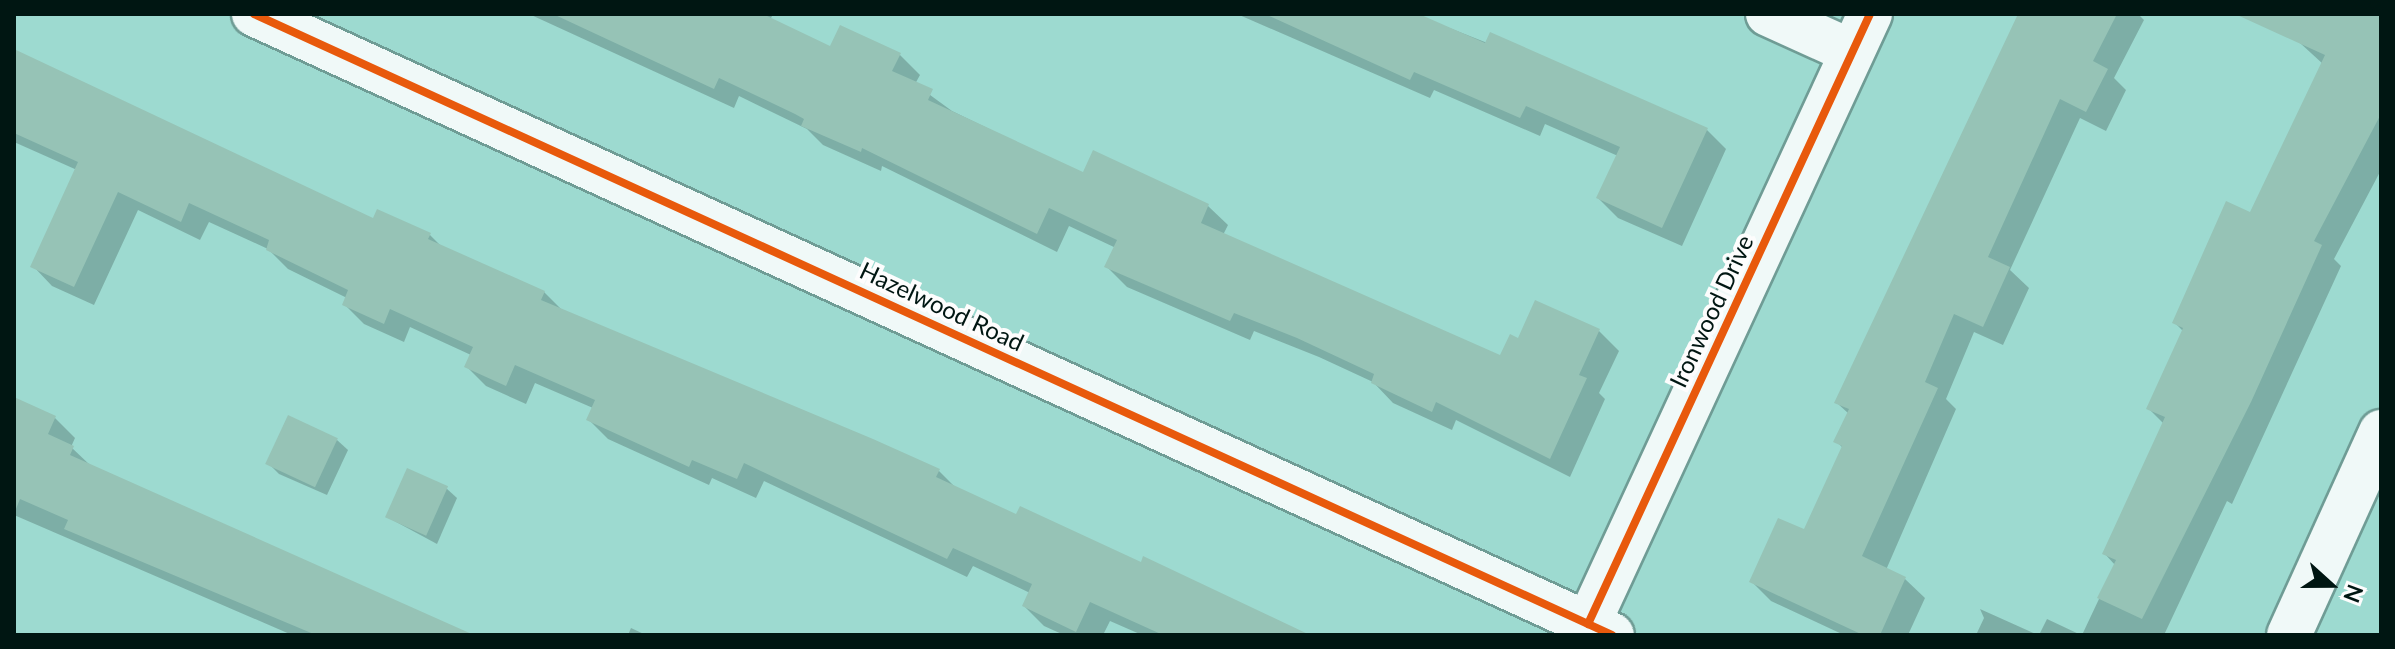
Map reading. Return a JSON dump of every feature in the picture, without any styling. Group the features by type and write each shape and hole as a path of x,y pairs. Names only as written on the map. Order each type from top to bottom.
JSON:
{"street":[{"name":"Hazelwood Road","path":"254,14 1600,630"},
{"path":"1768,14 1861,33"},
{"name":"Ironwood Drive","path":"1600,630 1861,33"},
{"path":"2289,635 2381,432"}],"building":[{"path":"553,14 763,14 830,46 840,25 901,53 892,71 933,89 928,100 1083,172 1093,150 1209,204 1201,223 1500,355 1510,334 1518,338 1535,300 1600,329 1579,375 1587,378 1550,459 1436,402 1432,412 1371,383 1374,374 1297,338 1234,313 1230,321 1104,267 1117,240 1049,208 1037,234 862,148 861,152 801,126 804,119 719,78 714,89"},
{"path":"1265,14 1419,14 1485,43 1490,32 1708,128 1662,228 1596,198 1620,147 1526,106 1520,118 1414,72 1410,80"},
{"path":"2018,14 2117,14 2093,61 2108,69 2086,112 2060,99 1988,257 2010,267 1983,327 1954,314 1925,382 1938,388 1862,556 1906,577 1880,635 1863,635 1749,582 1778,518 1804,529 1842,446 1833,442 1849,409 1834,403"},
{"path":"2235,14 2381,14 2381,114 2314,241 2322,245 2251,402 2142,619 2097,598 2116,560 2102,554 2165,417 2146,409 2183,328 2172,323 2226,201 2250,212 2325,55"},
{"path":"14,49 373,218 377,209 431,233 428,239 545,291 541,300 940,469 936,477 1016,514 1020,506 1141,562 1143,556 1310,635 1163,635 1090,602 1076,632 1022,606 1032,584 953,548 947,559 744,463 737,479 692,460 689,467 586,420 595,400 515,365 506,386 464,367 473,347 390,309 384,324 342,305 348,290 266,250 269,240 189,203 181,222 118,192 74,287 30,267 78,162 14,133"},
{"path":"14,397 56,416 48,434 74,446 70,455 474,635 316,635 64,529 68,520 20,499 14,514"},
{"path":"288,415 338,438 315,487 265,464"},
{"path":"407,468 448,486 426,536 385,517"}],"cycle path":[{"path":"254,14 1612,635"},
{"path":"1588,624 1870,14"}]}
